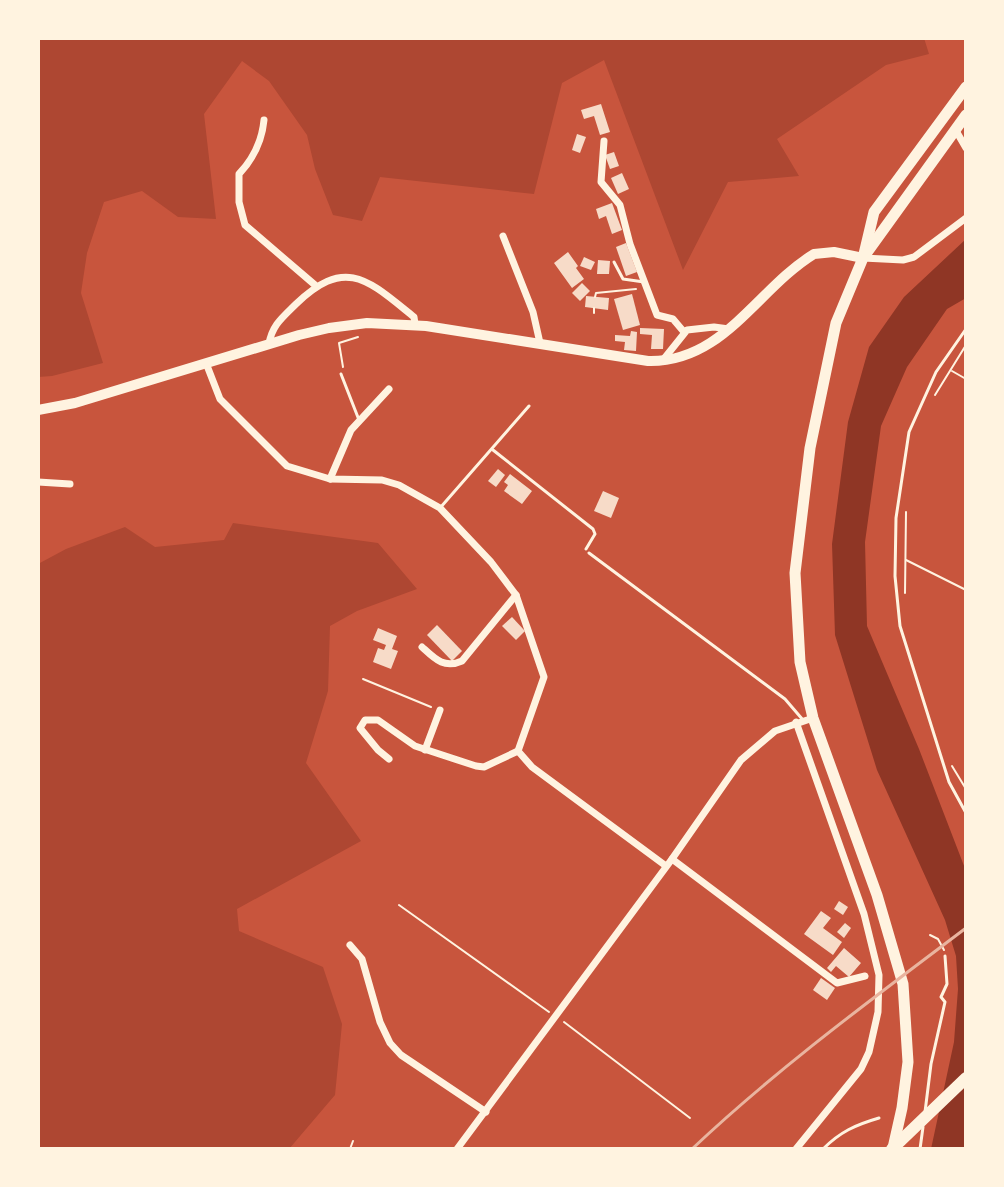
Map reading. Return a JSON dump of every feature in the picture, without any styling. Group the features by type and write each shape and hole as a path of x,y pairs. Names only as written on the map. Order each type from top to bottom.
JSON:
{"highway":[{"path":"894,1149 908,1062 903,984 877,895 804,720 795,573 810,448 826,365 836,323 863,258 874,212 966,87"},
{"path":"863,258 966,115"},
{"path":"882,1149 966,1078"},
{"path":"894,1149 920,1120"}],"main road":[{"path":"38,410 75,403 315,331 355,324 415,324 661,361 683,357 701,351 729,329 814,254 834,252 863,258"}],"street":[{"path":"264,120 261,141 239,174 243,222 315,285"},
{"path":"955,129 966,148"},
{"path":"604,141 601,182 620,205 627,237 657,315 673,319 684,332"},
{"path":"863,258 903,260 914,257 966,218"},
{"path":"503,236 533,312 540,343"},
{"path":"269,344 275,324 315,285 337,276 362,281 414,317 415,324"},
{"path":"661,361 684,332 705,327 729,329"},
{"path":"206,363 220,399 287,466 330,479 382,480 399,485 440,508 491,562 516,595 544,677 518,751 484,767 425,750 404,741 378,720 365,720 360,728 363,733 389,759"},
{"path":"330,479 351,430 389,389"},
{"path":"38,482 70,484"},
{"path":"422,647 442,663 453,665 462,661 516,595"},
{"path":"425,750 440,710"},
{"path":"457,1149 741,760 763,739 804,720 864,914 879,975 878,1012 869,1052 861,1069 796,1149"},
{"path":"518,751 532,767 837,983 865,976"},
{"path":"350,945 362,959 369,992 390,1043 401,1055 486,1112"}],"lane":[{"path":"614,262 623,279 644,284"},
{"path":"966,329 930,382 909,432 896,518 895,576 900,626 949,782 966,813"},
{"path":"341,374 359,420"},
{"path":"440,508 529,406"},
{"path":"493,450 593,529 595,534 587,551 785,699 804,720"},
{"path":"920,1149 931,1064 945,1002 941,997 947,984 945,956"},
{"path":"823,1149 840,1133 879,1118"}],"path":[{"path":"595,297 596,293 613,293 644,284"},
{"path":"341,374 343,366 339,343 358,337 357,332"},
{"path":"930,402 966,345"},
{"path":"951,371 966,379"},
{"path":"905,514 905,596"},
{"path":"905,559 966,590"},
{"path":"363,679 440,710"},
{"path":"399,905 690,1118"},
{"path":"930,935 938,939 945,956"},
{"path":"350,1149 353,1141"}],"shaded area":[{"path":"38,38 924,38 929,54 886,65 777,139 799,176 728,182 683,270 604,60 562,83 534,194 380,177 362,221 333,215 315,169 307,135 269,81 242,61 204,114 216,219 178,217 142,191 104,202 87,253 81,293 103,363 38,377"},
{"path":"966,239 966,298 947,309 907,367 881,426 865,542 867,626 966,871 966,1149 931,1149 954,1042 958,989 956,956 945,920 877,770 835,635 832,544 848,422 869,347 904,297"},
{"path":"233,523 378,543 417,589 357,611 330,626 328,691 306,763 361,841 237,909 239,931 323,967 342,1024 335,1095 289,1149 38,1149 38,564 66,549 125,527 155,547 224,540"}],"building":[{"path":"601,104 610,132 600,135 594,116 584,119 581,110"},
{"path":"577,134 586,137 580,153 572,150"},
{"path":"614,152 619,166 610,169 605,155"},
{"path":"622,173 629,189 618,194 611,178"},
{"path":"612,203 622,230 612,234 606,216 599,219 596,209"},
{"path":"626,243 637,272 626,276 616,247"},
{"path":"568,252 584,279 572,288 554,263"},
{"path":"584,257 595,262 591,270 580,266"},
{"path":"598,260 610,261 609,274 597,274"},
{"path":"582,283 590,291 580,301 572,293"},
{"path":"632,294 640,325 623,330 614,299"},
{"path":"586,296 609,298 608,310 585,307"},
{"path":"640,328 664,329 663,349 651,349 652,335 640,334"},
{"path":"631,331 637,332 636,351 624,350 625,342 615,341 615,335 630,336"},
{"path":"498,469 505,475 496,487 488,481"},
{"path":"510,474 532,491 522,504 504,491 508,485 504,482"},
{"path":"603,491 619,498 611,518 594,511"},
{"path":"512,617 525,631 516,640 502,626"},
{"path":"437,625 462,651 452,661 427,635"},
{"path":"378,628 397,636 392,649 398,651 391,669 373,662 378,648 384,650 386,645 373,640"},
{"path":"839,901 848,907 843,915 834,909"},
{"path":"821,911 831,918 823,928 842,942 833,955 804,934"},
{"path":"845,923 851,928 844,938 837,932"},
{"path":"844,948 861,963 849,977 836,966 831,972 827,968"},
{"path":"821,978 835,988 827,1000 813,990"}],"railway":[{"path":"692,1149 792,1062 966,928"}]}
